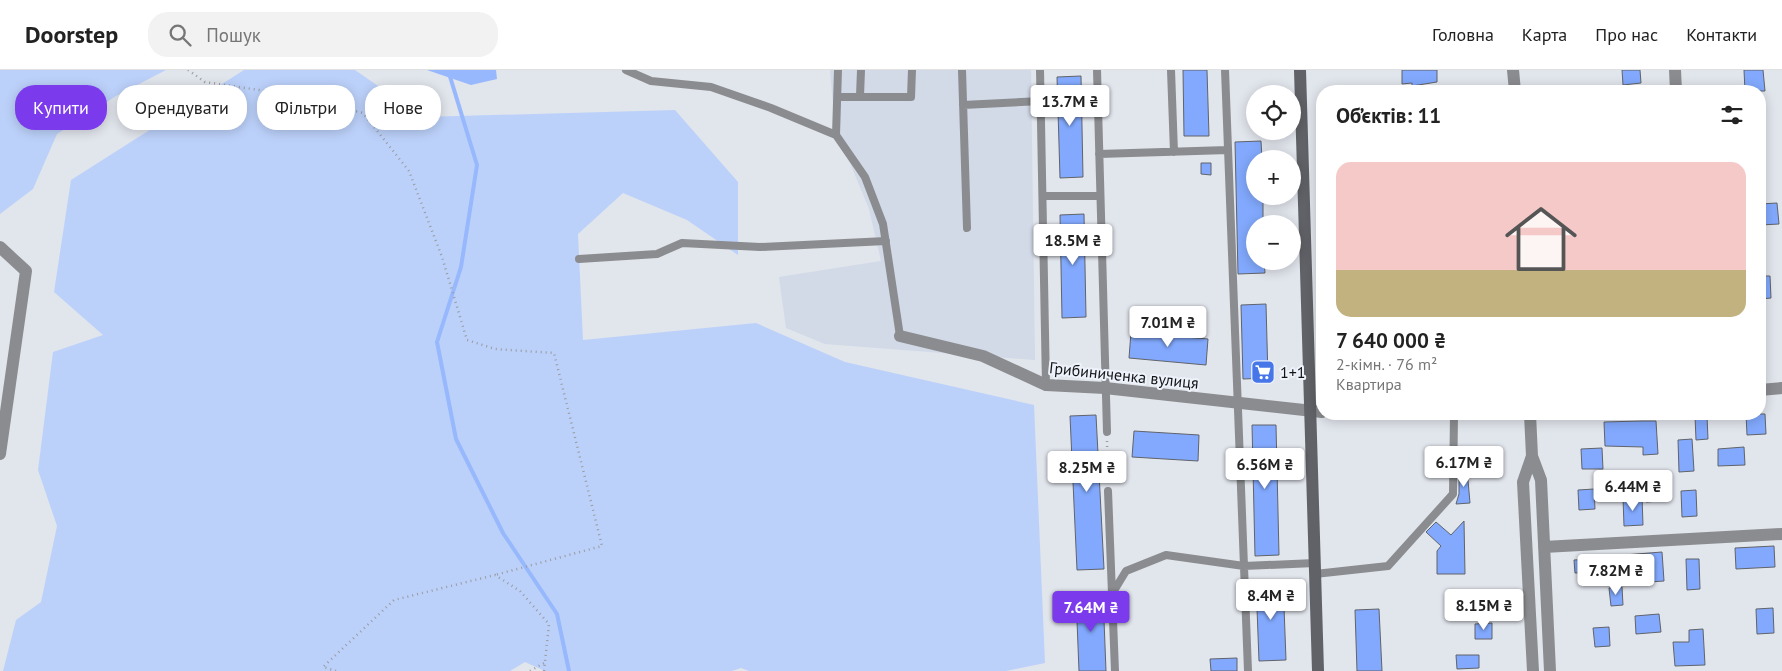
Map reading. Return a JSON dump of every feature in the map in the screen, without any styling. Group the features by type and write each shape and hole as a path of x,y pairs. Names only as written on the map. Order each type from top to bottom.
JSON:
{"main road":[{"path":"1300,70 1316,412 1315,569 1318,671"}],"street":[{"path":"1513,70 1514,85"},
{"path":"1675,70 1676,85"},
{"path":"0,247 26,271 0,454"},
{"name":"Грибиниченка вулиця","path":"900,336 983,356 1046,385 1106,388 1316,412"},
{"path":"1766,389 1782,388"},
{"path":"1530,420 1532,456 1541,480 1550,671"},
{"path":"1532,456 1523,482 1533,671"},
{"path":"1544,547 1782,534"}],"lane":[{"path":"626,70 651,82 711,86 836,134 865,177 883,224 900,336"},
{"path":"836,134 838,70"},
{"path":"860,96 861,70"},
{"path":"838,97 912,97 912,70"},
{"path":"962,70 967,228"},
{"path":"1040,70 1044,196 1046,385"},
{"path":"1097,70 1107,432"},
{"path":"1171,70 1174,152"},
{"path":"1225,70 1248,671"},
{"path":"963,105 1041,100"},
{"path":"1100,154 1228,150"},
{"path":"1044,196 1100,196"},
{"path":"579,258 657,254 682,243 760,247 886,241"},
{"path":"1112,594 1126,571 1166,555 1244,566 1315,569 1388,566 1453,494 1454,420"},
{"path":"1108,490 1115,671"}],"path":[{"path":"188,70 204,82 286,94 363,113 409,171 442,257 467,340 495,349 554,353 602,546 394,600 323,667 336,671"},
{"path":"1107,432 1108,490"},
{"path":"495,575 520,591 549,624 544,671"},
{"path":"530,671 545,662"}],"shaded area":[{"path":"0,70 166,70 137,85 117,85 117,95 107,102 107,85 15,85 15,130 63,130 57,134 33,189 0,214"},
{"path":"244,70 355,70 377,85 365,85 365,130 441,130 441,116 675,110 738,182 738,255 687,220 623,193 578,234 583,340 756,323 845,362 1034,405 1045,663 1006,671 749,671 741,668 732,671 545,671 525,662 510,671 3,671 16,620 41,602 57,526 38,470 53,352 103,335 54,292 71,180 150,130 247,130 247,85 220,85"},
{"path":"830,70 1031,70 1035,360 825,344 786,328 779,277 881,261 869,209 850,163 836,141"}],"water":[{"path":"427,70 496,70 497,79 471,85"}],"building":[{"path":"1183,70 1207,70 1209,136 1184,136"},
{"path":"1402,70 1437,70 1437,82 1418,85 1412,85 1412,83 1402,84"},
{"path":"1622,70 1640,70 1641,83 1623,85"},
{"path":"1744,70 1763,70 1764,85 1745,85"},
{"path":"1081,76 1083,177 1060,178 1057,77"},
{"path":"1261,141 1262,150 1246,150 1246,205 1263,205 1263,215 1246,215 1246,270 1265,270 1265,273 1238,274 1235,142"},
{"path":"1201,163 1211,163 1211,175 1201,174"},
{"path":"1777,203 1779,224 1766,225 1766,204"},
{"path":"1084,214 1086,317 1062,318 1060,215"},
{"path":"1766,276 1770,276 1771,298 1766,298"},
{"path":"1266,304 1268,378 1243,379 1241,305"},
{"path":"1131,332 1208,339 1206,365 1129,358"},
{"path":"1096,415 1104,569 1077,570 1070,416"},
{"path":"1695,420 1707,420 1708,439 1696,440"},
{"path":"1746,420 1765,420 1766,434 1747,435"},
{"path":"1656,421 1658,454 1643,455 1643,447 1605,446 1604,422"},
{"path":"1252,425 1276,425 1279,555 1255,556"},
{"path":"1134,431 1199,435 1198,461 1132,457"},
{"path":"1692,439 1694,471 1679,472 1678,440"},
{"path":"1744,447 1745,465 1718,466 1718,449"},
{"path":"1602,448 1603,469 1582,469 1581,449"},
{"path":"1459,469 1467,469 1470,503 1456,504 1459,494"},
{"path":"1659,477 1660,501 1646,502 1644,478"},
{"path":"1594,489 1595,509 1579,510 1578,490"},
{"path":"1696,490 1697,516 1682,517 1681,491"},
{"path":"1642,497 1643,525 1624,526 1623,498"},
{"path":"1464,521 1465,574 1437,574 1437,551 1441,546 1426,532 1436,522 1451,535"},
{"path":"1774,546 1775,567 1736,569 1735,548"},
{"path":"1662,552 1664,581 1649,582 1648,570 1625,572 1624,555"},
{"path":"1594,559 1595,572 1575,573 1574,560"},
{"path":"1686,559 1699,559 1700,589 1687,590"},
{"path":"1283,581 1286,660 1259,661 1256,582"},
{"path":"1622,587 1623,605 1611,606 1609,588"},
{"path":"1103,595 1106,671 1079,671 1076,596"},
{"path":"1773,608 1774,633 1757,634 1756,609"},
{"path":"1379,609 1382,671 1357,671 1355,610"},
{"path":"1659,614 1661,632 1636,634 1635,616"},
{"path":"1492,623 1492,639 1475,639 1475,624"},
{"path":"1609,627 1610,646 1595,647 1593,628"},
{"path":"1703,629 1705,665 1675,666 1673,642 1689,642 1689,630"},
{"path":"1456,655 1479,655 1479,668 1457,669"},
{"path":"1237,658 1237,671 1211,671 1210,659"}],"waterway":[{"path":"448,70 477,165 461,267 437,342 456,439 503,533 557,614 569,671"}],"place":[{"name":"1+1","path":"1263,372"}]}
